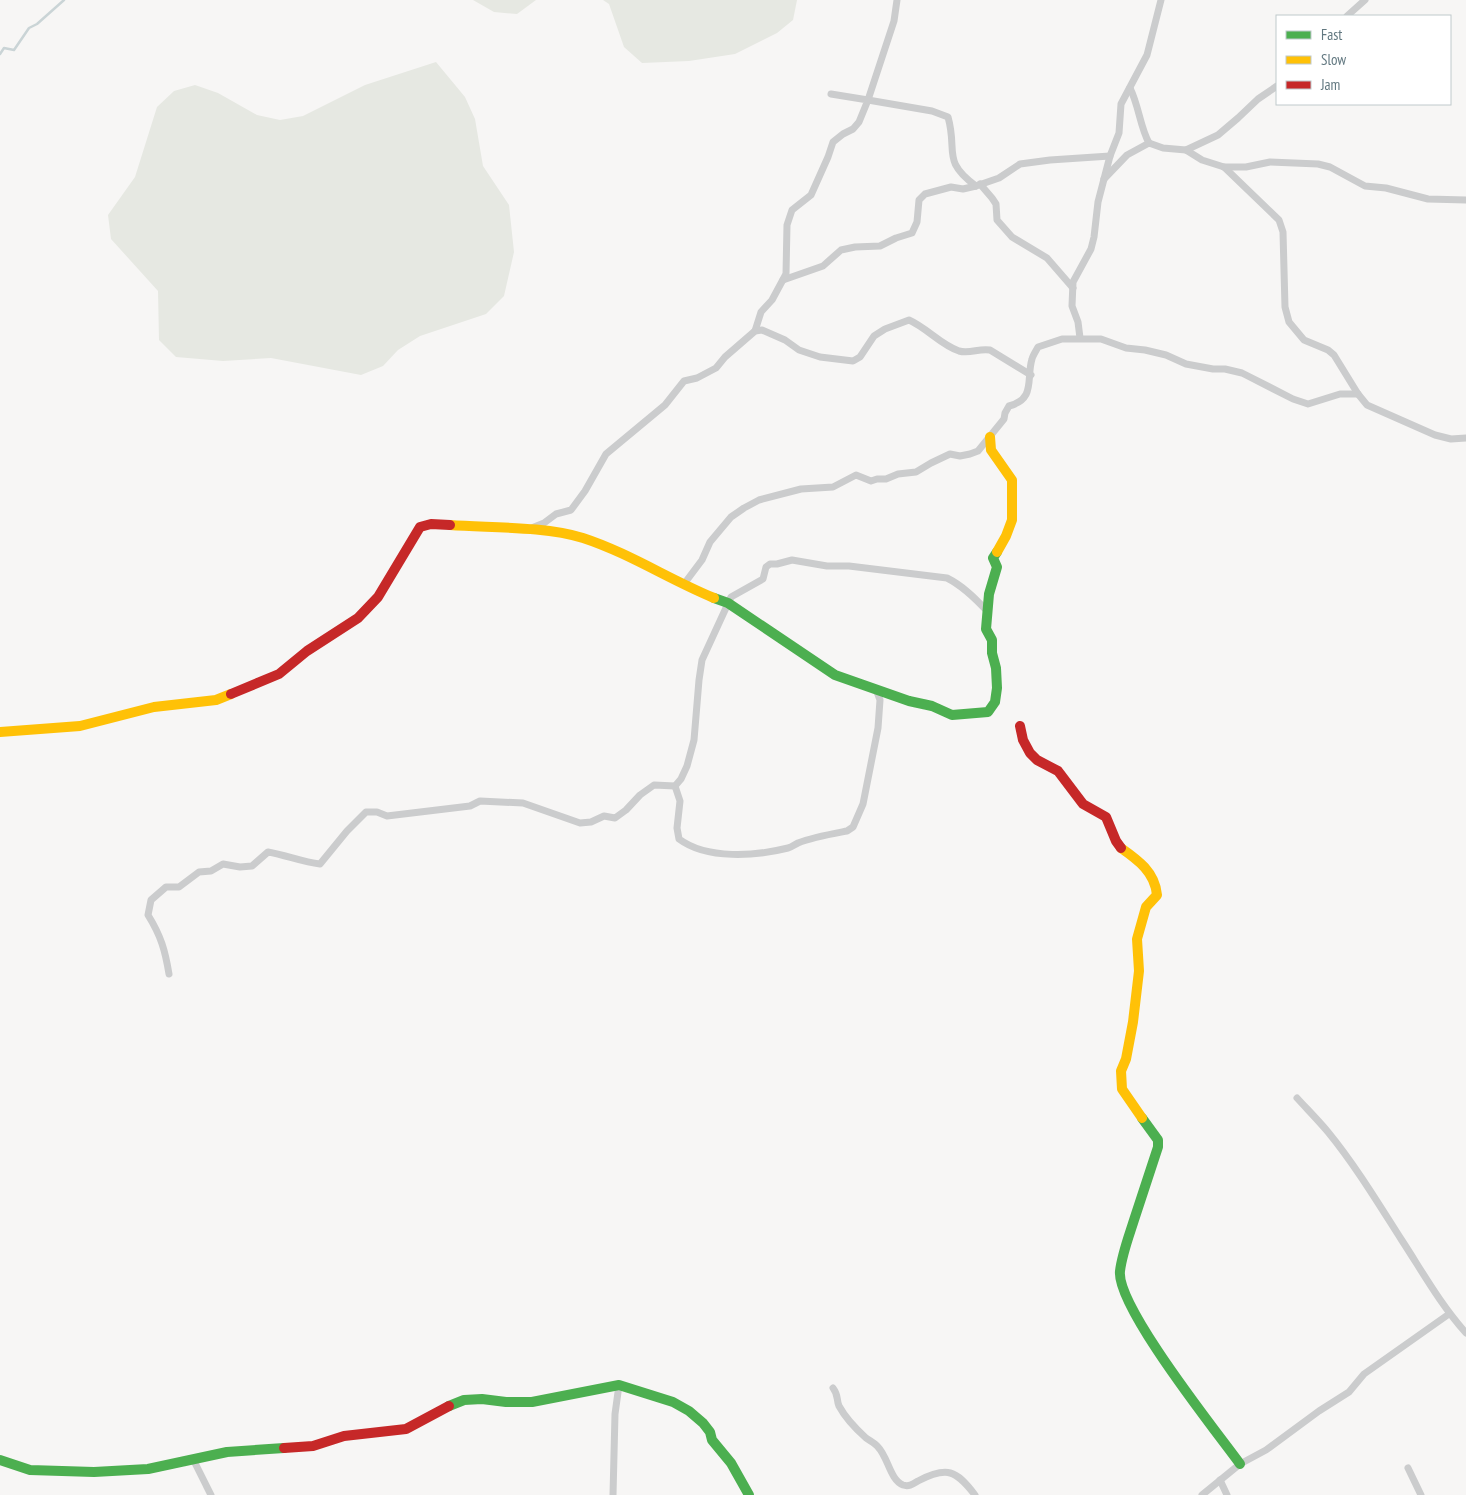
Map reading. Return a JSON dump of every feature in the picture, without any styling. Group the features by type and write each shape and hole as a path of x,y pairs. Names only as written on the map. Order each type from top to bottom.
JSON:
{"street":[{"path":"755,331 761,312 772,300 786,274 787,225 792,210 811,195 833,142 853,129 859,122 894,21 897,0"},
{"path":"1080,338 1078,322 1072,306 1073,288 1082,264 1091,249 1098,202 1110,156 1119,133 1121,104 1147,55 1161,0"},
{"path":"1348,15 1365,0"},
{"path":"1186,150 1218,135 1276,87"},
{"path":"1130,88 1137,105 1145,136 1149,143 1163,148 1186,150 1202,160 1224,168 1246,167 1270,162 1318,164 1330,167 1365,186 1386,188 1428,199 1466,200"},
{"path":"831,94 932,111 948,118 951,128 953,163 962,175 978,185 992,198 996,204 997,220 1012,237 1047,258 1073,288"},
{"path":"1104,179 1127,155 1149,143"},
{"path":"783,280 824,266 841,250 855,247 880,246 912,233 918,222 919,200 925,194 951,187 963,189 978,185 999,178 1020,164 1110,156"},
{"path":"1224,168 1279,220 1283,232 1285,307 1289,322 1304,340 1328,350 1334,355 1358,394 1367,404 1380,412 1434,436 1450,439 1466,438"},
{"path":"525,531 544,523 556,514 571,510 585,491 606,454 665,405 684,381 697,378 716,368 724,357 755,331 762,330 784,340 799,350 820,357 853,361 860,357 874,336 885,329 909,320 922,326 929,333 958,350 970,352 983,349 990,350 1030,375"},
{"path":"684,584 702,560 710,542 731,517 752,504 801,488 833,488 856,475 871,481 877,478 886,479 898,474 916,472 950,454 960,456 978,451 1004,420 1009,406 1019,404 1027,393 1032,359 1038,347 1062,340 1080,338 1100,339 1126,348 1166,355 1186,364 1242,373 1293,399 1308,404 1340,394 1358,394"},
{"path":"0,732 60,729 80,726 154,707 216,700 279,674 307,651 358,618 378,597 420,527 431,524 544,531 582,538 648,565 698,591 728,603 835,675 909,702 932,706 952,716 988,712 995,702 998,688 992,653 992,640 986,629 991,580 997,567 993,558 994,552 1006,536 1012,520 1013,500 1012,480 991,450 990,437"},
{"path":"675,786 681,779 687,766 694,740 702,660 731,597 762,580 766,567 770,564 792,560 826,566 849,566 947,578 973,595 987,611"},
{"path":"675,786 680,801 677,828 679,840 699,850 717,854 764,853 790,848 797,843 846,831 853,827 863,804 878,728 880,700 876,689"},
{"path":"1020,726 1021,737 1030,752 1037,760 1059,771 1073,788 1081,803 1100,811 1107,819 1114,839 1121,848 1138,860 1157,890 1157,896 1146,907 1137,939 1139,971 1133,1022 1126,1059 1121,1071 1122,1089 1158,1140 1158,1147 1128,1236 1120,1272 1126,1295 1154,1346 1240,1464"},
{"path":"169,974 165,948 158,931 148,915 151,900 166,887 179,887 199,872 210,872 222,864 240,867 252,866 268,852 283,854 307,863 320,864 347,831 366,812 377,812 387,816 470,806 480,801 523,803 580,823 591,822 604,816 614,818 654,785 675,786"},
{"path":"1297,1098 1328,1132 1347,1158 1449,1314 1466,1333"},
{"path":"1202,1495 1240,1464 1266,1450 1319,1411 1349,1392 1364,1374 1449,1314"},
{"path":"613,1495 615,1414 619,1385"},
{"path":"0,1460 30,1470 94,1472 148,1469 227,1452 313,1446 344,1436 406,1429 464,1400 482,1399 506,1402 532,1402 619,1385 673,1402 689,1411 710,1432 712,1440 731,1463 749,1495"},
{"path":"834,1388 838,1394 838,1404 856,1429 878,1446 896,1479 903,1485 910,1486 931,1474 944,1472 954,1474 963,1479 976,1495"},
{"path":"194,1459 211,1495"},
{"path":"1408,1468 1421,1495"},
{"path":"1220,1480 1227,1495"}],"shaded area":[{"path":"473,0 536,0 517,14 494,12"},
{"path":"603,0 797,0 793,20 777,33 735,54 689,61 642,63 624,47 609,4"},
{"path":"436,62 465,97 475,119 483,166 509,205 514,252 504,296 486,314 420,336 398,350 383,366 361,375 271,358 223,361 176,357 159,340 158,291 111,239 108,215 135,177 157,107 174,91 195,85 218,93 257,115 280,120 303,116 365,85"}],"waterway":[{"path":"0,54 4,48 14,50 29,28 37,24 64,0"}],"traffic: fast":[{"path":"714,598 728,603 835,675 909,701 932,706 952,715 988,712 995,702 997,688 992,640 986,629 989,594 997,567 993,558 997,552"},
{"path":"1142,1118 1158,1140 1158,1147 1122,1258 1120,1271 1123,1288 1150,1339 1190,1398 1240,1464"},
{"path":"449,1406 464,1400 482,1399 506,1402 532,1402 619,1385 673,1402 689,1411 710,1432 712,1440 731,1463 749,1495"},
{"path":"0,1460 30,1470 94,1472 148,1469 227,1452 284,1448"}],"traffic: slow":[{"path":"990,437 991,450 1012,480 1012,520 997,552"},
{"path":"450,525 535,529 583,538 617,551 714,598"},
{"path":"0,732 80,726 154,707 216,700 231,694"},
{"path":"1121,848 1145,867 1153,880 1157,895 1146,907 1137,939 1139,971 1133,1022 1126,1059 1121,1071 1122,1089 1142,1118"}],"traffic: jam":[{"path":"231,694 279,674 307,651 358,618 378,597 420,527 431,524 450,525"},
{"path":"1020,726 1023,740 1030,753 1037,760 1058,771 1083,804 1106,817 1121,848"},
{"path":"284,1448 313,1446 344,1436 406,1429 449,1406"}]}
